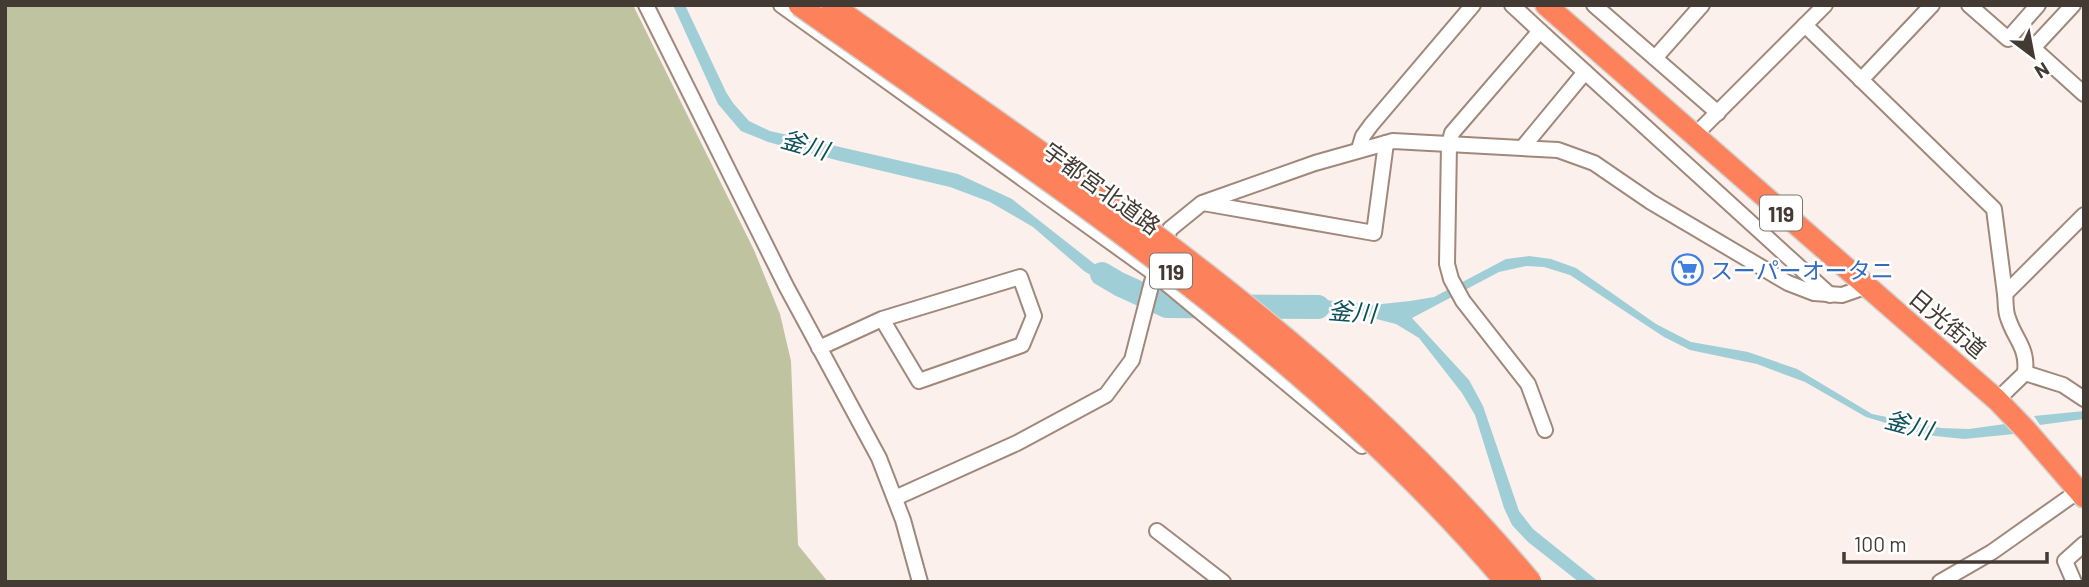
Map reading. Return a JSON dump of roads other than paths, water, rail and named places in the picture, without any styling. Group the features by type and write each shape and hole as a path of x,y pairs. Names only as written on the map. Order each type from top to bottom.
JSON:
{"highway":[{"name":"宇都宮北道路","path":"799,5 1061,190 1265,345 1370,439 1437,505 1506,582"},
{"name":"宇都宮北道路","path":"832,5 1146,230 1276,331 1363,406 1450,492 1531,582"},
{"name":"日光街道","path":"1546,5 1997,400 2082,491"}],"street":[{"path":"646,5 786,286 878,458 895,498 920,582"},
{"path":"781,5 1153,278 1390,469 1495,582"},
{"path":"843,5 1167,237 1355,389 1496,526 1543,582"},
{"path":"1359,149 1363,136 1371,125 1473,5"},
{"path":"1512,5 1830,295"},
{"path":"1594,5 1718,113"},
{"path":"1654,58 1702,5"},
{"path":"1695,136 1825,5"},
{"path":"1861,80 1932,5"},
{"path":"1969,5 2008,39 2038,5"},
{"path":"2073,5 2033,48 2084,94"},
{"path":"1805,25 1994,209 2008,318 2027,359 2025,373 1997,400"},
{"path":"1540,31 1452,133 1449,145 1447,264 1451,279 1463,301 1528,384 1545,429"},
{"path":"1523,147 1585,72"},
{"path":"895,498 1017,443 1106,395 1132,360 1153,278 1170,229 1202,203 1359,149 1393,141 1558,150 1594,163 1651,202 1788,284 1814,293 1830,295 1842,295 1865,287"},
{"path":"1202,203 1374,233 1385,143"},
{"path":"2005,294 2084,215"},
{"path":"819,348 882,319 1020,277 1034,316 1022,345 919,381 882,319"},
{"path":"2025,373 2063,385 2084,399"},
{"path":"1940,582 1992,552 2082,491"},
{"path":"1157,531 1223,582"},
{"path":"2074,582 2065,561 2084,544"}],"water":[{"path":"673,5 685,5 726,92 749,121 770,131 958,174 1012,199 1097,266 1132,286 1127,298 1084,271 1033,227 990,202 950,187 768,142 741,131 718,104"},
{"path":"1529,256 1551,259 1576,268 1656,324 1691,342 1748,352 1797,369 1872,414 1941,428 1969,429 2005,424 2014,434 1964,439 1926,435 1866,417 1805,382 1757,364 1690,350 1664,337 1570,275 1544,267 1526,266 1499,272 1412,318 1469,380 1483,406 1519,511 1533,529 1599,582 1579,582 1528,542 1512,525 1504,508 1475,415 1462,393 1419,338 1396,324 1357,314 1286,310 1287,296 1372,305 1434,297 1506,259"},
{"path":"2084,411 2084,419 2040,425 2034,416"}],"waterway":[{"name":"釜川","path":"1102,274 1167,306 1318,307"}],"place":[{"name":"スーパーオータニ","path":"1687,270"}]}
